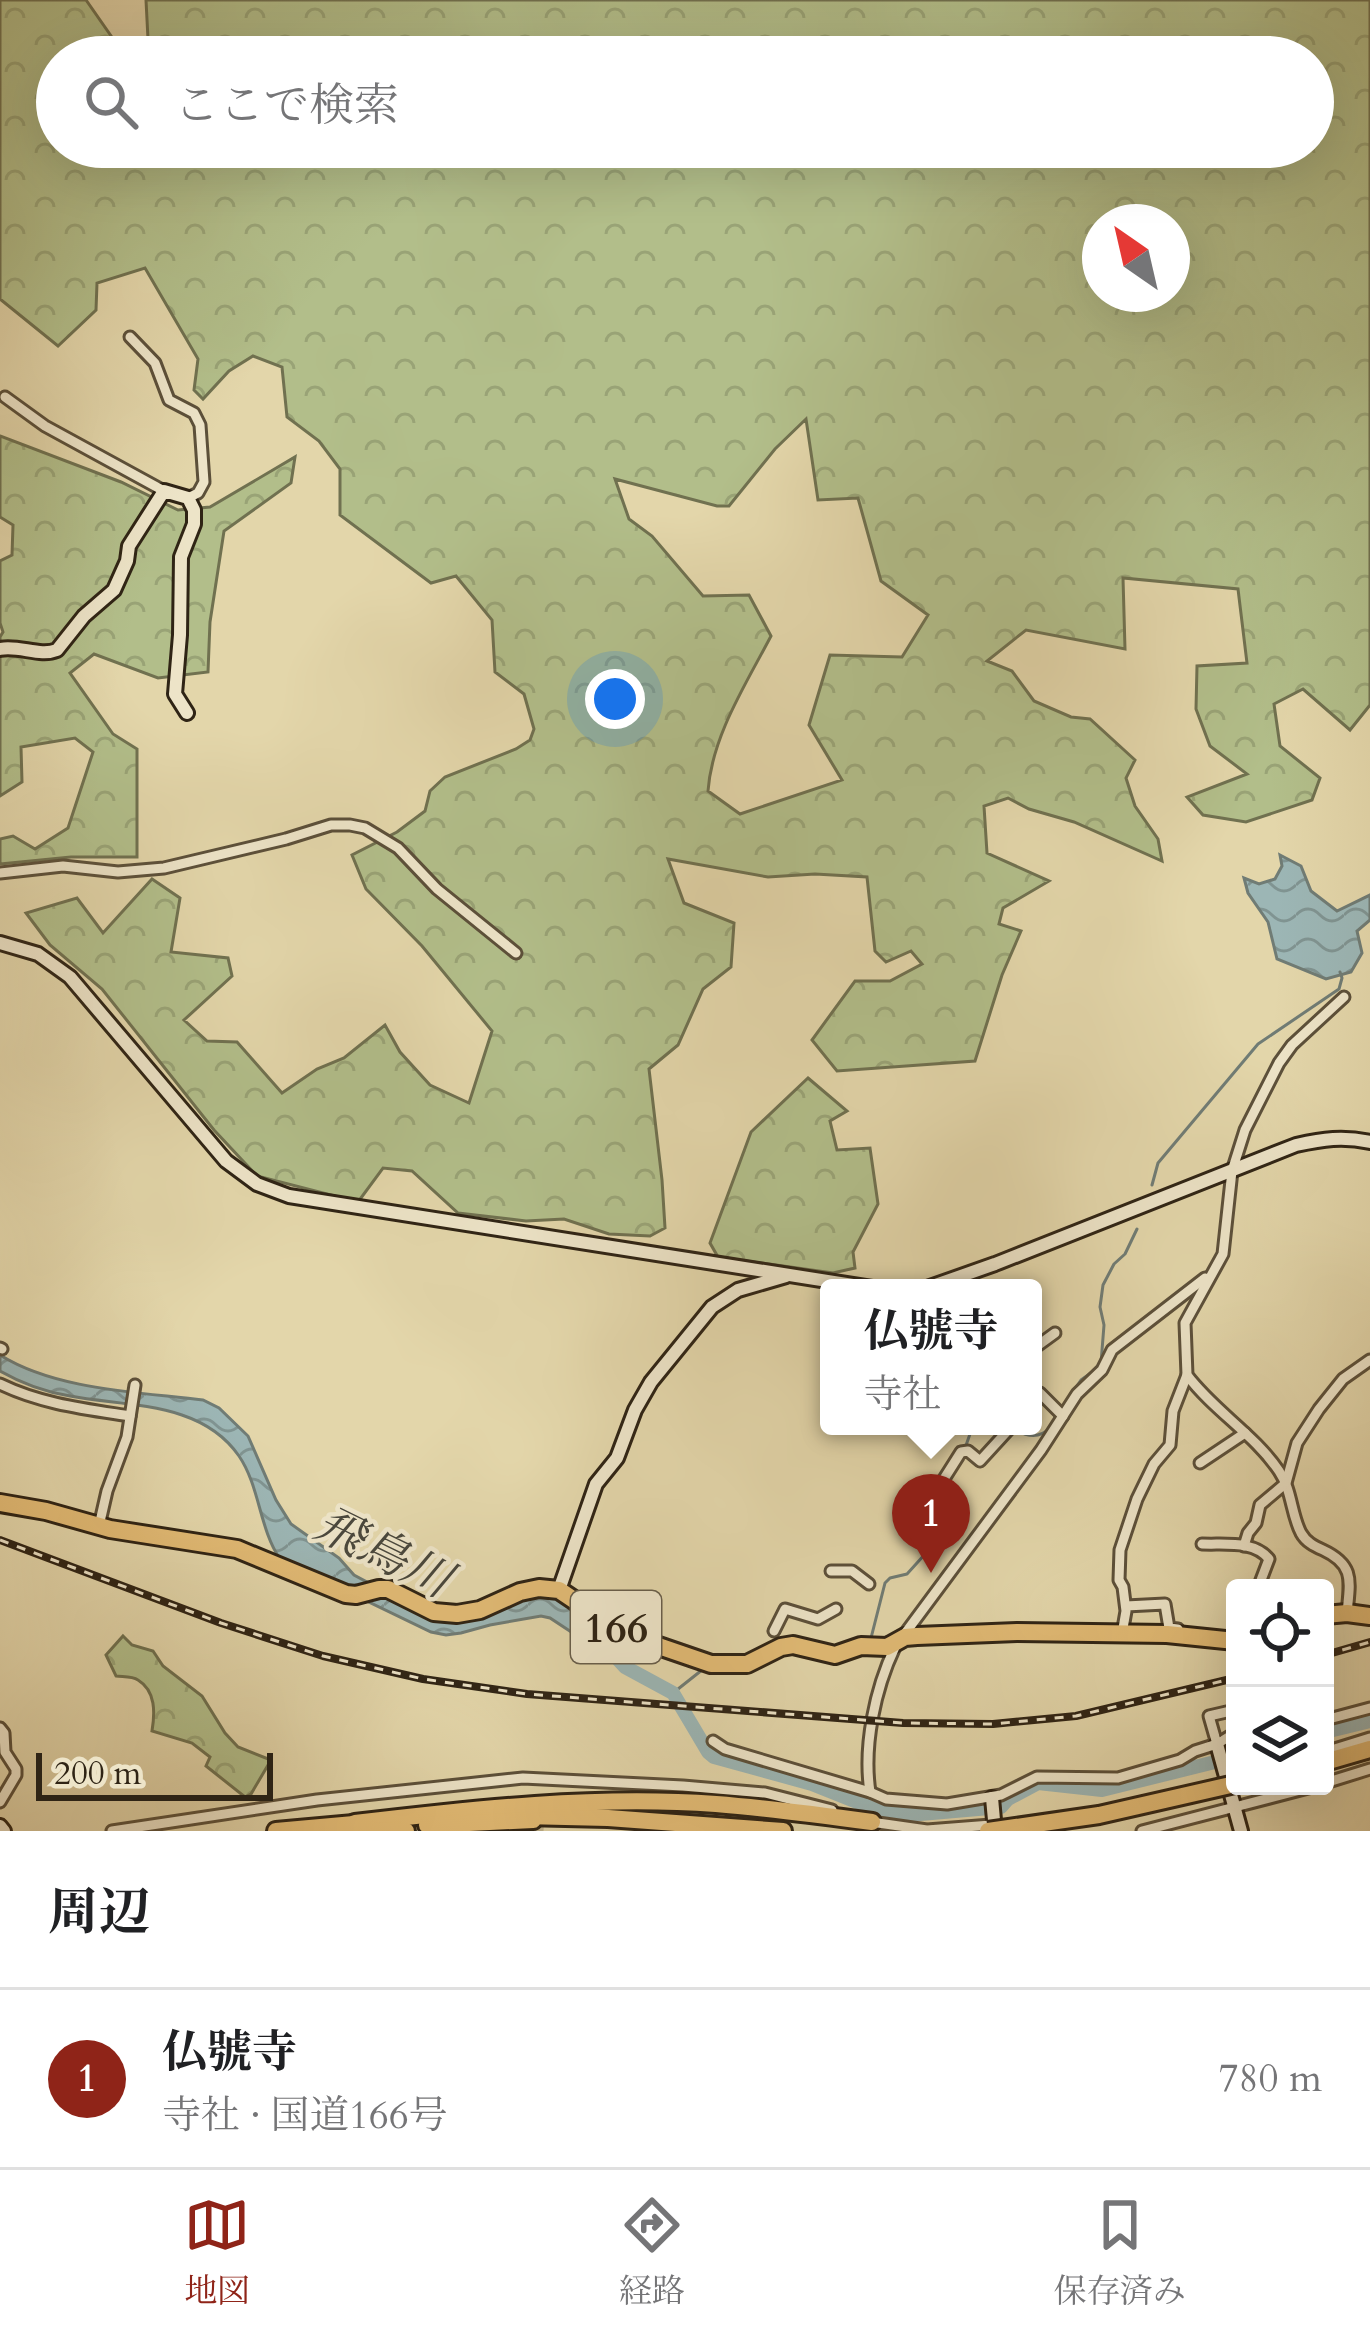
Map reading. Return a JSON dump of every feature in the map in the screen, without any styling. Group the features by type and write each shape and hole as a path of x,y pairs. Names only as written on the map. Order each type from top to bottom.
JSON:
{"highway":[{"name":"166","path":"0,1503 99,1526 237,1549 346,1594 388,1589 434,1612 480,1610 520,1592 559,1590 611,1625 711,1664 747,1664 793,1645 835,1654 887,1647 917,1636 1167,1634 1226,1640"},
{"path":"1334,1614 1370,1616"},
{"path":"1334,1754 1370,1744"},
{"path":"992,1826 1100,1815 1226,1782"},
{"path":"1028,1831 1100,1820 1226,1782"},
{"path":"348,1828 503,1807 615,1802 712,1804 872,1822"},
{"path":"348,1828 514,1816 784,1831"},
{"path":"277,1831 515,1820 608,1821 714,1831"},
{"path":"348,1828 406,1831"}],"street":[{"path":"130,337 154,363 169,400 194,412 200,425 204,482 188,498"},
{"path":"5,397 45,426 164,491 188,498 193,505 194,524 181,557 175,694 187,713"},
{"path":"0,649 57,650 84,616 114,590 129,546 164,491"},
{"path":"0,873 63,866 118,872 164,868 331,825 350,825 365,828 398,848 437,889 516,953"},
{"path":"0,943 38,954 70,977 226,1161 256,1184 289,1196 820,1280"},
{"path":"1122,1634 1126,1606 1119,1580 1120,1550 1154,1464 1171,1445 1173,1412 1187,1375 1185,1323 1223,1254 1232,1171 1251,1115 1292,1045 1343,998"},
{"path":"955,1279 1296,1145 1329,1137 1370,1142"},
{"path":"870,1792 867,1775 874,1713 888,1660 901,1640 1076,1393 1102,1370 1112,1350 1215,1271"},
{"path":"559,1590 596,1484 617,1458 651,1382 704,1316 725,1298 789,1275"},
{"path":"1042,1342 1055,1333"},
{"path":"1244,1546 1263,1499 1286,1483 1298,1443 1319,1409 1343,1379 1370,1360"},
{"path":"1187,1375 1266,1454 1286,1483 1302,1537 1338,1557 1349,1574 1347,1613"},
{"path":"0,1384 63,1405 131,1412"},
{"path":"99,1526 127,1437 134,1387"},
{"path":"1042,1395 1061,1414"},
{"path":"1042,1404 1047,1400"},
{"path":"1200,1462 1245,1432"},
{"path":"942,1482 965,1452 980,1461 1004,1435"},
{"path":"1202,1544 1260,1549 1270,1559 1262,1579"},
{"path":"831,1571 853,1571 869,1584"},
{"path":"1126,1606 1165,1604 1169,1628 1197,1637"},
{"path":"774,1631 785,1609 818,1619 836,1609"},
{"path":"1334,1717 1370,1708"},
{"path":"1226,1712 1209,1716 1226,1764"},
{"path":"0,1728 5,1752 16,1769 0,1802"},
{"path":"713,1741 724,1749 886,1799 947,1804 1007,1793 1037,1777 1118,1778 1180,1760 1226,1740"},
{"path":"1334,1780 1370,1769"},
{"path":"112,1831 316,1800 523,1778 765,1793 872,1822 927,1830 992,1826 992,1797"},
{"path":"541,1795 542,1779"},
{"path":"1234,1795 1241,1831"},
{"path":"1142,1831 1282,1795"},
{"path":"316,1800 319,1816"}],"green space":[{"path":"0,0 86,0 111,36 36,36 36,168 1334,168 1334,36 148,36 146,0 1370,0 1370,705 1350,730 1303,689 1274,704 1280,746 1320,778 1312,800 1246,822 1203,815 1187,797 1247,774 1210,746 1196,709 1197,666 1247,663 1238,589 1123,578 1125,649 1026,630 987,661 1012,671 1034,701 1071,717 1090,719 1135,760 1126,778 1135,806 1158,839 1162,861 1008,798 984,806 987,853 1049,881 1003,908 999,924 1021,931 975,1061 837,1071 812,1040 855,981 890,981 922,964 911,951 886,962 875,951 867,877 768,877 668,859 684,903 734,923 731,967 703,989 678,1045 649,1069 665,1228 650,1236 609,1234 564,1219 526,1221 458,1213 412,1171 383,1168 358,1202 257,1176 214,1130 102,989 50,945 26,913 77,898 103,933 152,879 180,898 171,952 228,958 232,976 184,1020 207,1041 237,1042 282,1093 317,1069 344,1058 385,1025 400,1052 430,1085 469,1103 492,1031 422,946 366,889 352,855 425,811 430,791 445,777 516,749 530,740 534,729 524,694 495,672 492,620 456,576 431,583 340,515 340,469 319,441 287,417 282,367 253,356 229,371 203,399 194,390 198,359 145,268 97,283 96,310 58,346 0,299","holes":["806,419 818,500 858,498 881,581 928,615 902,657 830,655 809,725 842,780 740,814 708,791 711,771 732,711 771,636 749,595 703,596 652,536 629,519 615,479 729,506"]},
{"path":"0,436 121,482 178,510 210,507 295,457 291,483 224,531 210,622 208,672 158,678 94,654 70,673 113,734 137,749 137,857 0,864 0,839 13,836 35,849 68,828 93,752 75,738 21,747 22,782 0,796 0,561 12,555 13,525 0,517"},
{"path":"808,1078 847,1111 830,1121 837,1150 870,1148 878,1204 853,1252 855,1268 833,1273 718,1257 710,1243 751,1132"},
{"path":"123,1636 132,1645 153,1651 163,1666 202,1696 238,1747 271,1760 251,1794 245,1797 206,1766 210,1757 192,1743 152,1731 154,1710 148,1690 136,1679 116,1676 106,1655"}],"water":[{"path":"1280,855 1301,866 1311,891 1337,911 1370,895 1370,920 1357,931 1362,953 1351,972 1326,979 1277,959 1268,922 1248,893 1244,878 1259,884 1275,879 1282,866"},
{"path":"0,1355 72,1383 203,1400 219,1408 248,1436 291,1524 339,1558 354,1575 425,1613 557,1595 633,1646 594,1647 541,1616 461,1633 431,1632 280,1559 246,1468 223,1438 205,1425 162,1410 34,1386 0,1371"}],"waterway":[{"path":"1152,1185 1158,1163 1258,1044 1339,989 1340,972"},
{"path":"1061,1409 1081,1380 1101,1363 1103,1285 1137,1229"},
{"path":"1042,1434 1050,1428"},
{"path":"964,1451 970,1435"},
{"path":"871,1638 885,1583 907,1574 926,1553 929,1516 961,1460"},
{"name":"飛鳥川","path":"600,1637 625,1667 673,1693 714,1757 812,1784 872,1808 909,1815 1001,1807 1038,1783 1102,1790 1226,1759"},
{"path":"673,1693 702,1670"},
{"name":"飛鳥川","path":"1334,1730 1370,1721"}],"tunnel":[{"path":"539,1831 541,1795"}],"railway":[{"path":"0,1540 323,1656 423,1679 527,1694 903,1723 993,1724 1076,1716 1226,1680"},
{"path":"1334,1652 1370,1642"}],"place":[{"name":"仏號寺","path":"931,1573"}]}
